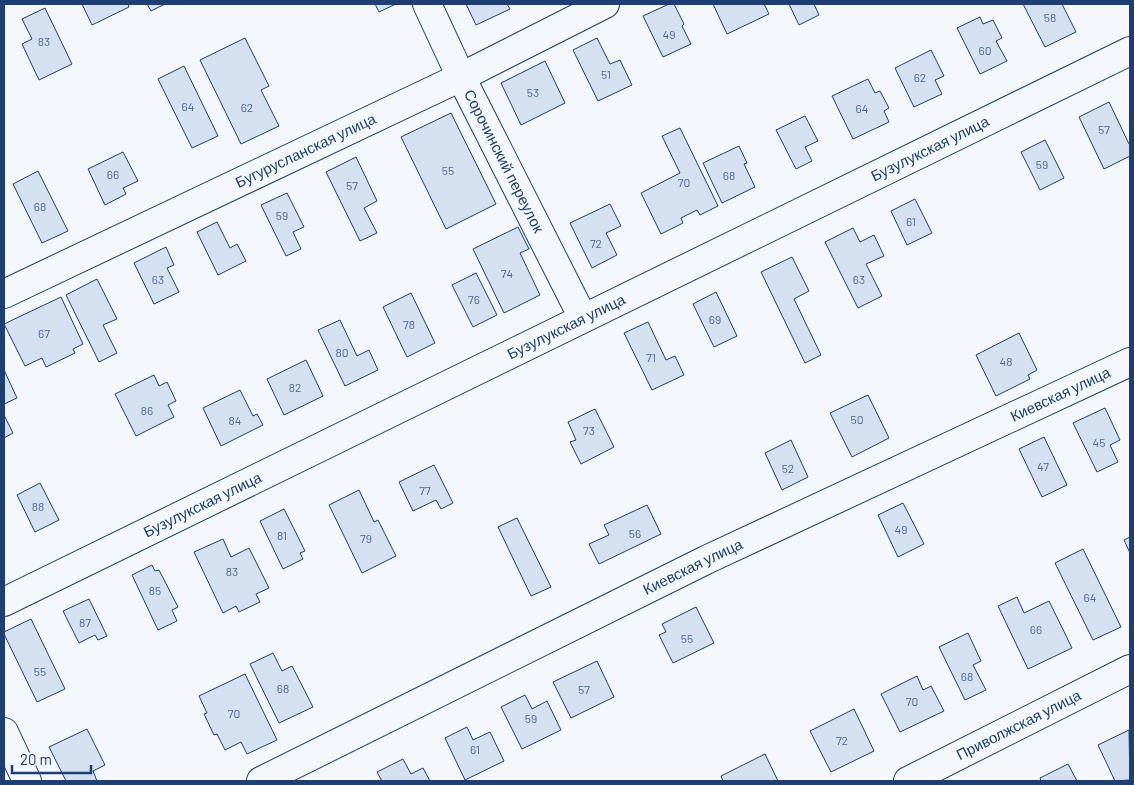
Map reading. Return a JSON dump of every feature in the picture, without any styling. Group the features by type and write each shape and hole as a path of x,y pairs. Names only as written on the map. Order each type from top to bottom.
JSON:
{"street":[{"name":"Сорочинский переулок","path":"427,4 584,318"},
{"name":"Бугурусланская улица","path":"4,294 462,77 605,4"},
{"name":"Бузулукская улица","path":"4,602 1130,51"},
{"name":"Киевская улица","path":"261,781 706,560 1130,362"},
{"name":"Приволжская улица","path":"908,781 1128,674"},
{"path":"4,732 28,781"}],"building":[{"path":"82,4 128,4 129,7 92,25"},
{"path":"147,4 165,4 151,11"},
{"path":"375,4 396,4 379,12"},
{"path":"466,4 507,4 510,9 476,25"},
{"path":"669,4 674,4 691,44 663,57 643,16"},
{"path":"713,4 764,4 769,14 727,34"},
{"path":"789,4 814,4 819,15 799,25"},
{"path":"1023,4 1062,4 1076,32 1045,47"},
{"path":"45,8 72,64 39,80 22,44 32,39 22,19"},
{"path":"980,17 983,24 993,20 1002,38 996,41 1007,61 980,74 957,28"},
{"path":"245,38 269,86 261,90 279,126 241,144 200,60"},
{"path":"597,38 610,64 620,60 632,85 598,101 573,50"},
{"path":"931,50 944,76 935,80 942,94 914,107 895,68"},
{"path":"545,61 565,103 521,125 501,83"},
{"path":"184,66 218,136 192,148 158,79"},
{"path":"868,79 875,93 880,91 889,108 884,111 889,122 853,139 832,96"},
{"path":"1109,102 1130,143 1130,156 1104,169 1079,117"},
{"path":"451,113 496,204 446,229 401,137"},
{"path":"805,116 818,141 805,147 812,161 796,169 776,130"},
{"path":"680,128 718,206 700,215 697,210 681,218 683,223 661,234 641,193 680,173 662,136"},
{"path":"1045,140 1064,178 1040,190 1021,152"},
{"path":"739,146 747,163 744,164 755,187 722,203 703,163"},
{"path":"123,152 138,181 123,188 126,194 105,205 88,169"},
{"path":"356,157 377,201 364,208 377,233 360,241 326,172"},
{"path":"38,171 68,231 42,243 13,184"},
{"path":"287,193 304,227 293,232 301,249 286,256 261,205"},
{"path":"915,199 932,233 907,245 891,211"},
{"path":"610,204 621,226 606,233 617,255 592,268 570,223"},
{"path":"217,222 230,248 237,244 246,261 218,275 197,232"},
{"path":"518,227 529,249 520,253 540,295 504,313 473,249"},
{"path":"853,228 860,242 874,235 884,256 866,264 882,296 858,308 825,242"},
{"path":"166,247 174,265 167,268 179,292 154,304 134,263"},
{"path":"792,257 809,291 794,299 821,355 805,363 761,272"},
{"path":"476,273 497,315 473,327 452,285"},
{"path":"97,279 117,319 103,325 117,353 99,362 66,295"},
{"path":"716,292 737,336 714,347 693,304"},
{"path":"411,293 435,343 407,357 383,307"},
{"path":"61,297 83,344 73,349 75,353 46,367 42,358 25,366 4,324"},
{"path":"340,320 357,356 369,350 378,370 345,386 318,330"},
{"path":"648,322 666,360 675,356 684,375 652,390 624,333"},
{"path":"1019,333 1037,370 1028,375 1030,379 996,396 976,355"},
{"path":"306,360 323,396 284,415 267,379"},
{"path":"4,370 17,398 4,404"},
{"path":"154,375 159,386 167,382 176,401 168,405 174,417 136,436 115,394"},
{"path":"240,390 253,416 257,414 263,425 221,446 203,408"},
{"path":"868,395 889,438 852,457 830,413"},
{"path":"1105,408 1120,440 1110,445 1118,462 1097,472 1073,423"},
{"path":"595,409 614,447 581,464 570,442 576,440 568,422"},
{"path":"4,415 13,433 4,438"},
{"path":"1044,437 1067,485 1042,497 1019,449"},
{"path":"791,440 808,477 782,490 765,453"},
{"path":"434,465 453,503 441,509 436,500 413,511 399,482"},
{"path":"40,483 59,520 35,532 17,495"},
{"path":"359,490 374,522 378,520 396,556 362,573 329,505"},
{"path":"903,503 924,544 898,557 878,515"},
{"path":"647,505 661,534 599,564 589,544 609,535 604,525"},
{"path":"284,509 305,551 300,553 303,559 283,569 260,521"},
{"path":"517,518 551,587 531,596 498,527"},
{"path":"1130,537 1130,553 1124,540"},
{"path":"223,539 231,557 249,548 269,588 256,594 260,602 239,612 236,606 223,613 194,552"},
{"path":"1083,549 1121,627 1093,640 1055,563"},
{"path":"152,565 155,571 159,570 178,607 172,610 177,621 158,630 132,575"},
{"path":"1017,597 1024,613 1049,601 1072,648 1028,669 998,606"},
{"path":"89,599 107,636 98,640 95,635 79,643 63,611"},
{"path":"696,607 714,643 673,663 659,635 666,632 662,624"},
{"path":"31,619 65,689 37,702 4,634 4,632"},
{"path":"968,633 981,661 973,665 986,690 965,700 939,647"},
{"path":"273,653 282,671 292,666 313,707 279,723 250,664"},
{"path":"597,661 614,697 571,718 553,682"},
{"path":"245,674 277,740 247,754 241,742 225,750 217,734 214,735 204,714 207,713 199,696"},
{"path":"917,676 923,690 931,686 944,711 900,732 881,694"},
{"path":"525,695 532,709 547,701 561,730 522,749 501,707"},
{"path":"854,709 874,751 831,772 810,731"},
{"path":"467,727 473,740 490,732 504,761 465,780 445,738"},
{"path":"87,729 105,765 93,771 97,781 66,781 49,747"},
{"path":"1129,730 1130,780 1115,781 1098,745"},
{"path":"765,754 778,781 723,781 721,776"},
{"path":"403,759 411,774 423,768 430,781 382,781 377,772"},
{"path":"1068,764 1077,781 1041,781 1040,778"}]}
